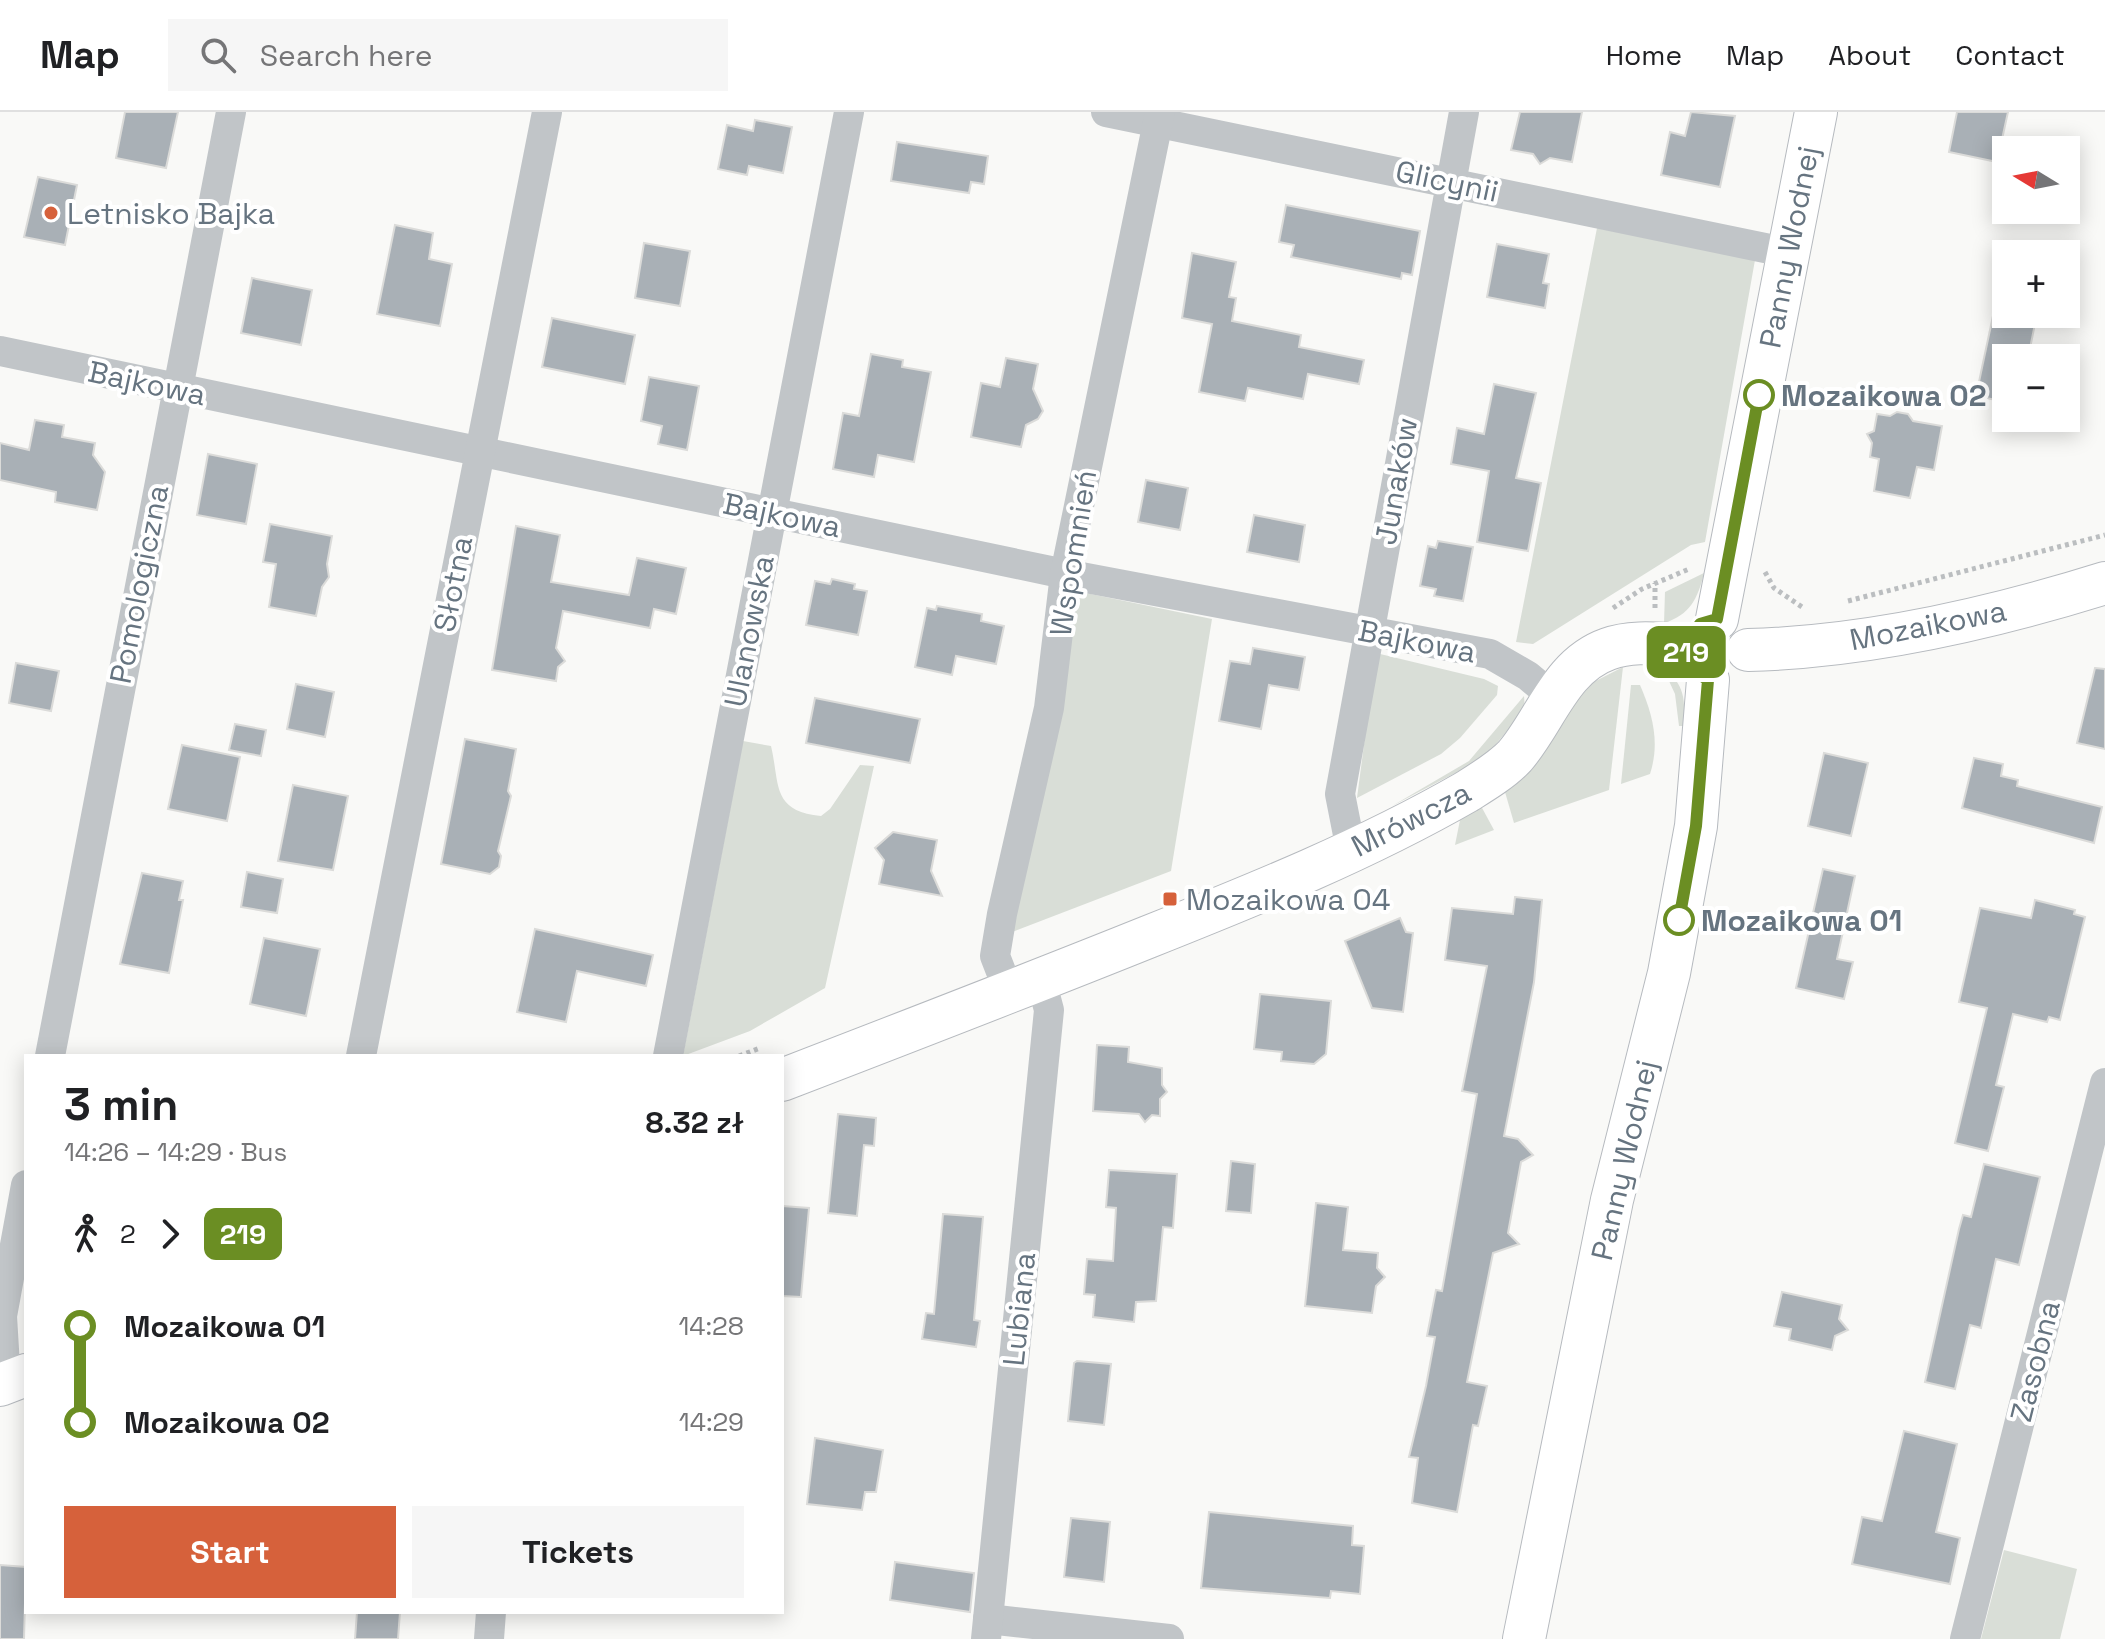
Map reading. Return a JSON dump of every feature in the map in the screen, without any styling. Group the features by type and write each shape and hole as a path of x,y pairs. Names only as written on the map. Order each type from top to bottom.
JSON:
{"street":[{"name":"Pomologiczna","path":"50,1054 175,390 231,112"},
{"name":"Słotna","path":"361,1054 547,112"},
{"name":"Ulanowska","path":"668,1054 849,112"},
{"name":"Glicynii","path":"1106,112 1159,117 1789,253"},
{"name":"Junaków","path":"1351,850 1340,794 1464,112"},
{"name":"Panny Wodnej","path":"1701,632 1726,565 1816,112"},
{"name":"Wspomnień","path":"1025,986 995,956 1049,708 1065,574 1159,117"},
{"name":"Bajkowa","path":"0,351 1065,574 1490,654 1528,676 1553,697"},
{"name":"Mozaikowa","path":"1748,650 1803,648 1921,630 2105,583"},
{"path":"1735,625 1742,631 1748,650 1742,668 1735,675 1717,681 1708,680 1693,670 1701,632 1735,625"},
{"name":"Mrówcza","path":"784,1079 1240,902 1351,850 1480,784 1514,758 1553,697 1581,665 1610,648 1701,632"},
{"name":"Panny Wodnej","path":"1524,1639 1612,1200 1669,973 1696,826 1708,680"},
{"name":"Lubiana","path":"987,1629 1049,1010 1025,986"},
{"name":"Zasobna","path":"1965,1639 2105,1083"},
{"path":"11,1381 2,1316 24,1196"},
{"path":"489,1639 491,1614"},
{"path":"987,1629 1169,1639"}],"path":[{"path":"1841,603 2105,535"},
{"path":"1726,565 1768,573 1774,588 1798,607 1812,607"}],"shaded area":[{"path":"1597,228 1755,260 1705,542 1691,545 1533,644 1516,642"},
{"path":"1704,573 1692,604 1673,620 1664,623 1665,592"},
{"path":"1081,592 1212,619 1171,871 1012,932 1076,599"},
{"path":"1376,653 1484,679 1498,686 1497,695 1460,738 1441,754 1357,798"},
{"path":"1623,667 1609,790 1514,823 1505,792 1582,688"},
{"path":"1663,668 1680,687 1683,726 1679,726 1675,694"},
{"path":"1631,685 1640,685 1652,718 1655,740 1653,763 1650,774 1621,784"},
{"path":"1524,696 1525,710 1484,758 1392,806 1469,761"},
{"path":"743,741 771,746 781,793 793,808 805,813 821,816 830,809 860,765 874,766 825,988 750,1031 683,1054"},
{"path":"1481,806 1494,830 1455,845 1460,820"},
{"path":"2004,1550 2077,1569 2060,1639 1981,1639"}],"building":[{"path":"125,112 178,112 166,168 116,158"},
{"path":"1520,112 1582,112 1572,162 1550,158 1540,164 1533,154 1511,150"},
{"path":"1691,112 1735,116 1720,187 1661,175 1670,132 1685,136"},
{"path":"1957,112 2008,112 2003,136 1992,136 1992,161 1949,152"},
{"path":"755,120 792,127 783,173 749,166 747,175 718,169 727,125 753,131"},
{"path":"897,142 988,156 984,184 971,182 969,193 891,181"},
{"name":"Letnisko Bajka","path":"38,177 77,185 65,245 24,237"},
{"path":"1286,205 1420,231 1412,275 1402,273 1401,279 1291,257 1294,245 1279,242"},
{"path":"395,225 433,233 429,259 452,264 440,326 377,314"},
{"path":"644,243 690,251 680,306 635,298"},
{"path":"1497,244 1549,254 1543,283 1549,284 1545,308 1487,297"},
{"path":"1192,253 1236,262 1229,297 1236,298 1232,321 1301,335 1299,347 1364,360 1359,384 1308,374 1303,399 1248,388 1245,401 1199,392 1212,324 1182,318"},
{"path":"252,278 312,290 301,345 241,333"},
{"path":"552,318 635,335 625,384 542,367"},
{"path":"1992,320 1992,328 2034,328 2031,344 1992,344 1992,399 1976,396"},
{"path":"871,354 903,360 902,367 931,372 914,462 878,455 874,477 833,469 843,413 859,416"},
{"path":"1006,358 1038,364 1033,389 1043,411 1038,419 1026,425 1021,447 971,437 981,383 1000,387"},
{"path":"649,377 699,386 687,450 658,444 662,426 641,421"},
{"path":"1494,384 1536,393 1516,478 1541,483 1528,551 1477,542 1489,471 1451,464 1457,428 1484,434"},
{"path":"1897,412 1908,414 1913,421 1942,426 1934,470 1917,467 1910,498 1874,491 1879,459 1870,457 1872,443 1867,434 1874,431 1877,414 1890,416"},
{"path":"35,420 64,425 62,437 95,443 93,455 105,472 97,510 55,502 56,492 0,480 0,443 29,450"},
{"path":"208,454 257,464 246,524 197,515"},
{"path":"1146,480 1188,488 1180,530 1138,522"},
{"path":"1254,515 1305,525 1299,562 1247,552"},
{"path":"270,524 332,536 327,564 329,577 322,587 316,616 269,607 276,564 263,562"},
{"path":"516,526 560,535 551,582 629,595 637,558 686,568 676,614 654,609 650,628 563,611 556,648 565,661 558,667 556,681 492,670"},
{"path":"1438,541 1473,547 1463,601 1434,596 1436,589 1420,586 1428,546 1436,548"},
{"path":"832,579 855,584 854,589 867,591 858,635 806,625 815,581 830,584"},
{"path":"937,606 982,614 981,621 1004,626 996,664 956,656 952,675 915,667 927,608 936,610"},
{"path":"1253,648 1305,657 1299,690 1269,685 1261,729 1219,721 1230,661 1250,664"},
{"path":"16,663 59,671 51,711 9,703"},
{"path":"2095,668 2105,669 2105,749 2077,743"},
{"path":"296,684 334,692 325,737 287,729"},
{"path":"815,698 920,719 910,763 806,743"},
{"path":"235,724 266,730 261,756 229,750"},
{"path":"465,739 516,749 508,791 511,796 498,851 501,856 499,867 490,874 441,864"},
{"path":"182,745 240,757 227,821 168,809"},
{"path":"1824,753 1868,763 1851,836 1808,826"},
{"path":"1974,758 2003,764 2001,776 2018,780 2017,786 2102,807 2094,843 1962,808"},
{"path":"293,785 348,796 333,870 278,861"},
{"path":"893,832 937,840 931,871 942,896 879,884 884,860 875,848"},
{"path":"1823,869 1855,876 1837,959 1853,962 1844,999 1796,988"},
{"path":"247,872 283,879 277,913 241,907"},
{"path":"142,873 183,881 179,900 183,900 169,973 120,964"},
{"path":"1515,897 1542,900 1534,982 1504,1136 1518,1139 1533,1155 1521,1162 1508,1233 1519,1244 1493,1253 1467,1382 1487,1386 1478,1426 1473,1425 1457,1512 1412,1503 1418,1458 1409,1457 1435,1337 1427,1336 1436,1290 1442,1291 1477,1094 1462,1091 1487,966 1445,960 1452,908 1513,914"},
{"path":"2035,900 2075,910 2074,914 2085,917 2060,1020 2049,1017 2047,1022 2013,1014 1996,1085 2004,1087 1988,1151 1955,1143 1987,1008 1959,1002 1980,908 2031,918"},
{"path":"1400,918 1406,932 1413,933 1403,1012 1372,1008 1345,941"},
{"path":"535,929 653,955 646,986 577,971 566,1022 517,1012"},
{"path":"264,938 320,949 306,1016 250,1004"},
{"path":"1260,994 1331,1001 1326,1054 1314,1064 1281,1061 1282,1052 1254,1049"},
{"path":"1097,1045 1129,1047 1128,1062 1162,1068 1162,1085 1167,1092 1160,1099 1160,1116 1152,1115 1145,1122 1139,1114 1093,1111"},
{"path":"838,1114 876,1118 874,1146 864,1145 857,1216 828,1213"},
{"path":"1231,1161 1255,1164 1251,1213 1226,1211"},
{"path":"1984,1164 2040,1177 2019,1265 1996,1259 1981,1328 1970,1325 1955,1389 1925,1382 1959,1229 1963,1215 1971,1217"},
{"path":"1109,1170 1177,1174 1173,1228 1163,1227 1156,1301 1136,1302 1134,1322 1093,1317 1095,1295 1084,1294 1087,1259 1113,1261 1116,1208 1106,1207"},
{"path":"1316,1203 1348,1207 1343,1250 1378,1253 1377,1268 1385,1277 1376,1286 1372,1313 1305,1306"},
{"path":"784,1206 809,1208 801,1297 784,1296"},
{"path":"943,1214 983,1217 974,1320 980,1321 976,1347 922,1339 926,1313 934,1314"},
{"path":"1782,1292 1842,1305 1839,1319 1848,1330 1835,1336 1832,1350 1789,1340 1791,1329 1774,1326"},
{"path":"1074,1363 1111,1364 1104,1425 1068,1421"},
{"path":"1904,1431 1957,1444 1936,1532 1960,1538 1950,1584 1852,1564 1862,1517 1882,1521"},
{"path":"815,1438 883,1450 876,1492 865,1492 862,1510 807,1504"},
{"path":"1209,1512 1353,1526 1352,1545 1364,1546 1360,1594 1331,1591 1330,1598 1201,1588"},
{"path":"1071,1518 1110,1522 1104,1582 1064,1577"},
{"path":"895,1562 974,1573 970,1612 890,1600"},
{"path":"0,1565 24,1567 24,1639 0,1639"},
{"path":"357,1614 400,1614 398,1639 355,1639"}],"bus line":[{"name":"219","path":"1679,920 1696,826 1708,680 1699,676 1688,663 1686,645 1693,629 1708,620 1717,619 1759,395"}],"place":[{"name":"Letnisko Bajka","path":"51,213"},
{"name":"Mozaikowa 02","path":"1759,395"},
{"name":"Mozaikowa 04","path":"1170,899"},
{"name":"Mozaikowa 01","path":"1679,920"}]}
